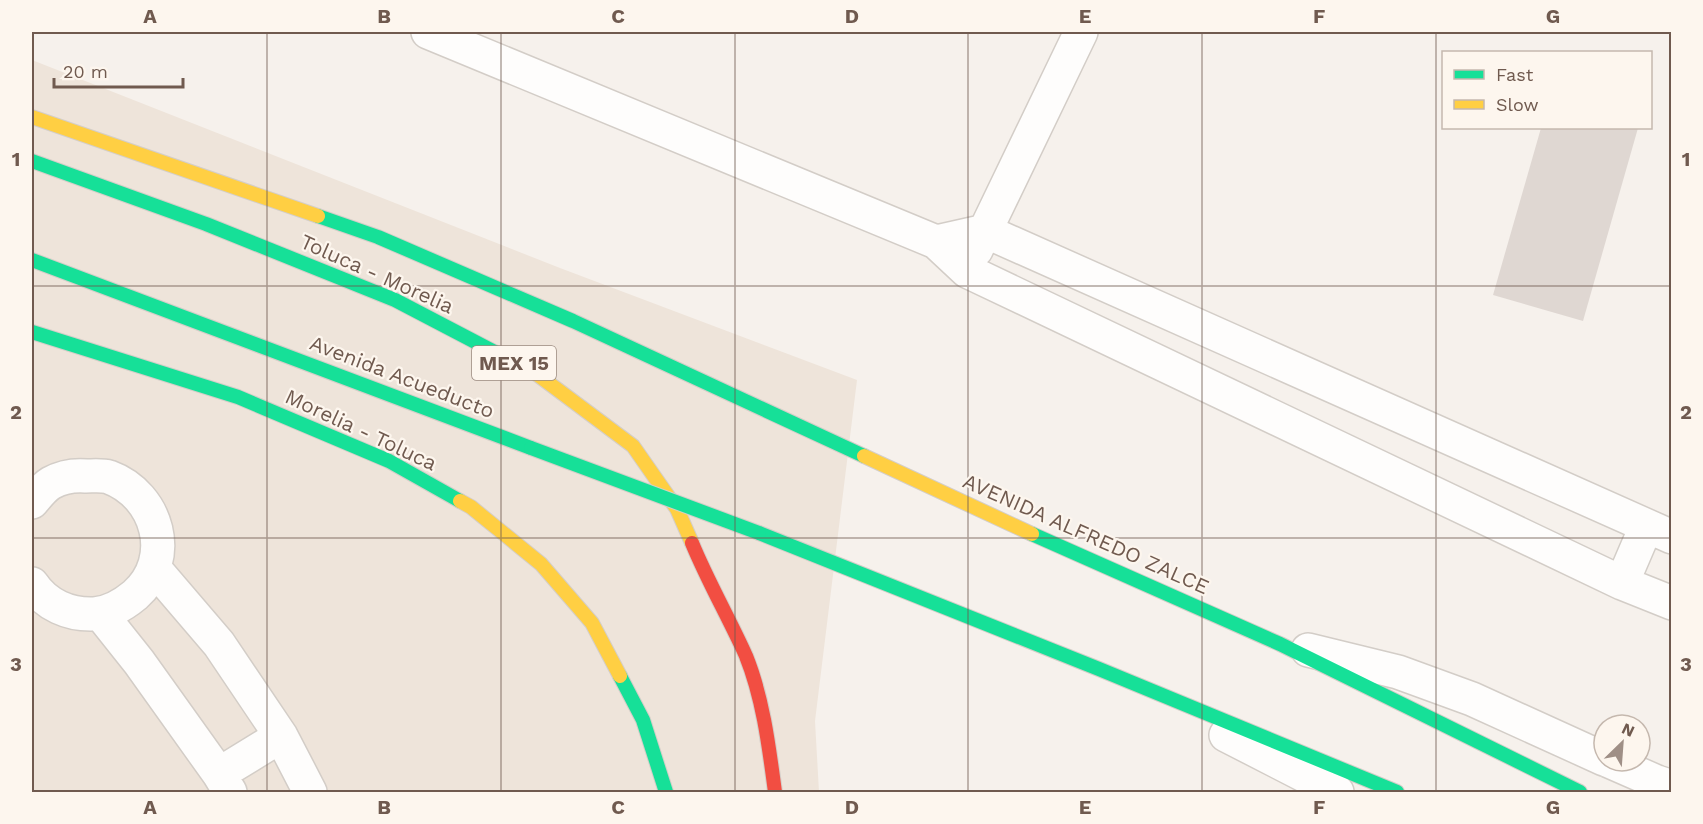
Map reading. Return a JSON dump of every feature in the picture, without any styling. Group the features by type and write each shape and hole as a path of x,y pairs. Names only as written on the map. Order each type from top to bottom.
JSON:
{"main road":[{"name":"AVENIDA ALFREDO ZALCE","path":"32,117 378,237 573,321 1100,565 1280,644 1580,792"},
{"name":"Toluca - Morelia","path":"32,161 206,224 395,300 538,375 633,446 677,509 706,577 746,657 758,695 775,792"},
{"name":"Avenida Acueducto","path":"32,260 759,533 1099,669"},
{"name":"Morelia - Toluca","path":"32,332 238,397 389,461 471,507 540,564 592,623 643,720 666,792"},
{"path":"1099,669 1397,792"}],"street":[{"path":"428,32 936,242 967,271 1622,583 1671,603"},
{"path":"967,271 1081,32"},
{"path":"936,242 985,231 1659,532 1622,583"},
{"path":"32,502 50,483 73,475 107,476 129,487 141,498 153,519 158,543 154,568 142,589 123,605 100,614 83,614 59,609 39,594 32,585"},
{"path":"154,568 219,644 281,736 310,792"},
{"path":"100,614 139,662 224,783 281,736"},
{"path":"1280,644 1398,672 1472,699 1592,754"},
{"path":"1099,669 1337,792"},
{"path":"1636,773 1671,787"}],"shaded area":[{"path":"32,60 560,268 857,380 815,721 819,792 32,792"}],"building":[{"path":"1541,129 1638,129 1583,321 1493,295"}],"traffic: fast":[{"path":"32,161 206,224 395,300 506,358"},
{"path":"318,216 378,237 573,321 864,456"},
{"path":"32,260 531,448"},
{"path":"32,332 238,397 389,461 460,501"},
{"path":"531,448 759,533"},
{"path":"759,533 1099,669 1397,792"},
{"path":"1032,534 1280,644 1580,792"},
{"path":"620,676 643,720 666,792"}],"traffic: slow":[{"path":"32,117 318,216"},
{"path":"506,358 538,375 633,446 677,509 692,543"},
{"path":"864,456 1032,534"},
{"path":"460,501 471,507 541,564 592,623 620,676"}],"traffic: jam":[{"path":"692,543 752,672 765,723 775,792"}]}
